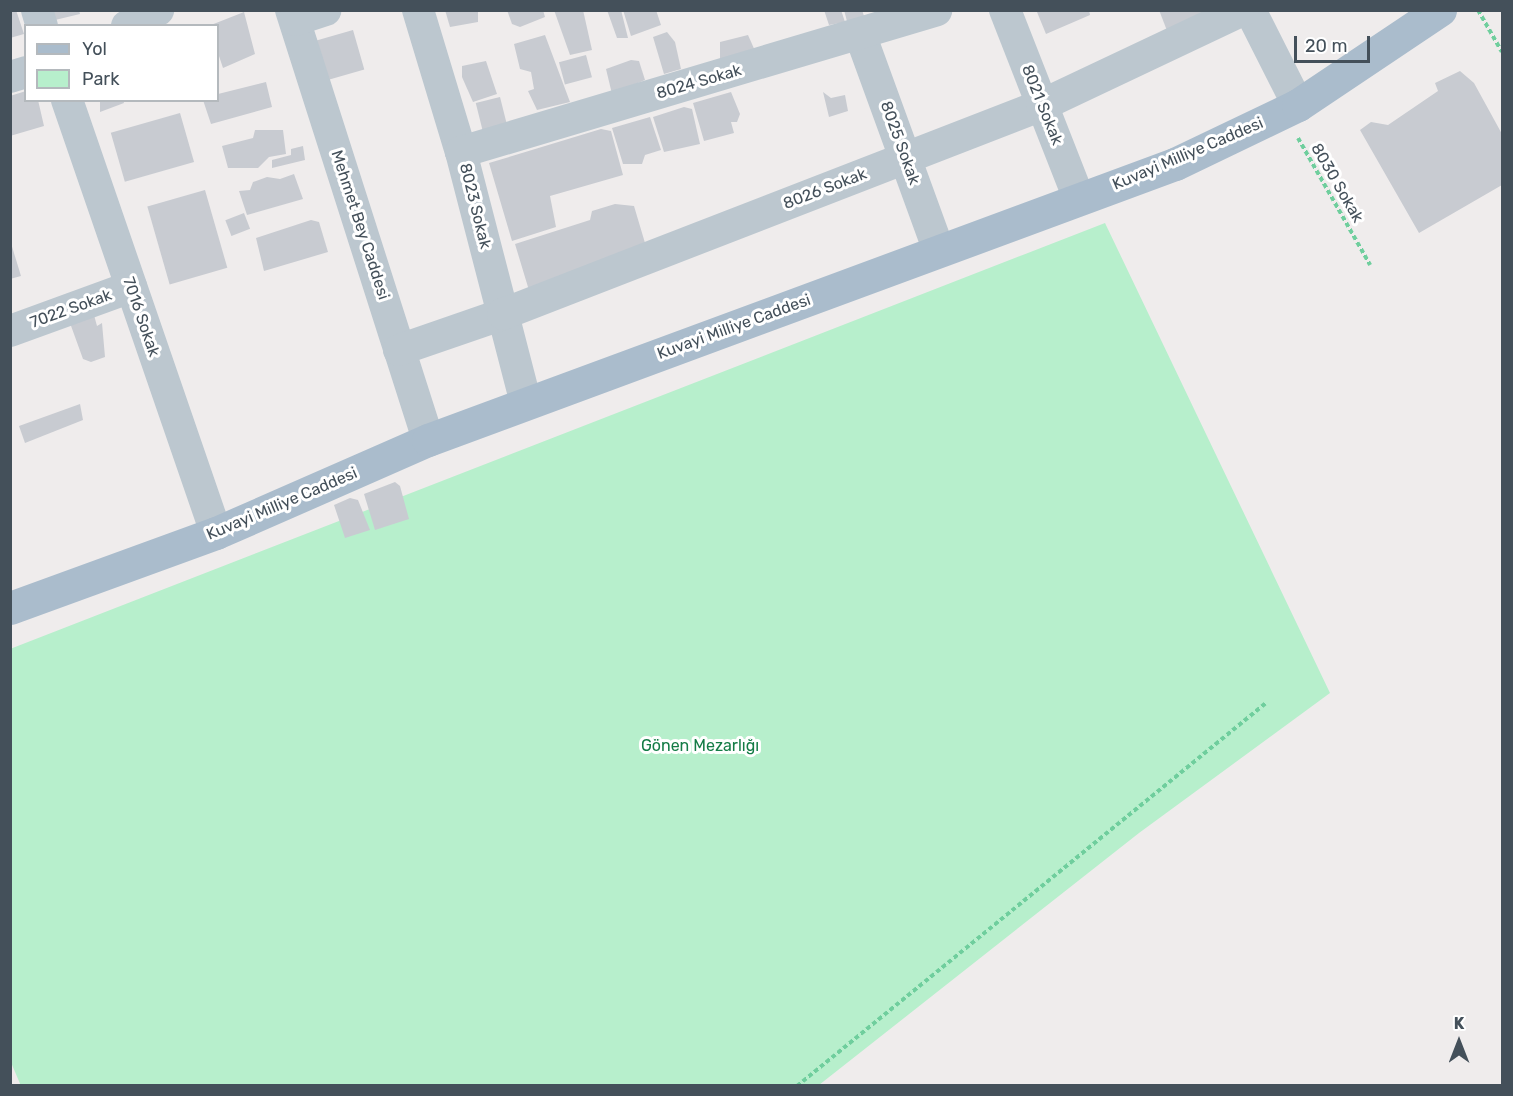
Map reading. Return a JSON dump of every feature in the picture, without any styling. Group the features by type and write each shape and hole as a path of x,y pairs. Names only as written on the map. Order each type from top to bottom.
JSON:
{"main road":[{"name":"Kuvayi Milliye Caddesi","path":"10,608 216,533 428,440 1175,164 1291,109 1440,10"}],"street":[{"path":"131,24 158,10"},
{"path":"293,15 325,10"},
{"name":"8023 Sokak","path":"418,10 461,152 526,404"},
{"name":"8024 Sokak","path":"461,152 936,10"},
{"name":"8021 Sokak","path":"1005,10 1079,199"},
{"name":"8026 Sokak","path":"399,350 503,314 1042,105 1243,10"},
{"path":"1250,10 1291,109"},
{"name":"Mehmet Bey Caddesi","path":"293,15 428,440"},
{"name":"8025 Sokak","path":"860,34 939,251"},
{"name":"7016 Sokak","path":"68,102 216,533"},
{"name":"7022 Sokak","path":"10,331 131,287"}],"path":[{"path":"1478,10 1503,52"},
{"name":"8030 Sokak","path":"1291,109 1370,265"},
{"path":"797,1086 1266,703"}],"green space":[{"name":"Gönen Mezarlığı","path":"1105,223 1330,693 1139,833 819,1085 21,1086 10,1060 10,649"}],"building":[{"path":"10,10 16,10 24,34 10,38"},
{"path":"52,10 79,10 80,14 55,20"},
{"path":"445,10 478,10 478,22 450,27"},
{"path":"507,10 543,10 545,17 520,27 512,24"},
{"path":"554,10 583,10 592,50 570,55"},
{"path":"607,10 621,10 628,38 617,38"},
{"path":"623,10 656,10 661,25 631,36"},
{"path":"824,10 841,10 845,22 829,25"},
{"path":"844,10 862,10 867,25 848,25"},
{"path":"1041,10 1089,10 1090,15 1046,34 1037,12"},
{"path":"1159,10 1210,10 1171,41"},
{"path":"244,12 255,54 223,68 219,56 219,24 214,24"},
{"path":"353,30 364,69 328,80 316,40"},
{"path":"667,32 675,42 681,69 664,74 653,37"},
{"path":"545,35 570,102 537,110 528,91 534,89 531,72 520,69 514,44"},
{"path":"748,35 756,53 720,61 720,42"},
{"path":"586,55 592,77 565,84 559,62"},
{"path":"631,60 639,61 645,80 612,94 606,69"},
{"path":"486,61 497,94 473,102 462,77 462,66"},
{"path":"1460,71 1474,83 1502,134 1502,185 1419,233 1360,130 1371,122 1388,125 1438,91 1435,83"},
{"path":"266,82 272,107 211,124 204,102 219,102 219,94"},
{"path":"24,92 24,102 38,102 44,126 10,136 10,96"},
{"path":"731,92 740,114 737,122 731,122 734,133 704,141 693,103"},
{"path":"823,92 831,98 845,95 848,111 829,117"},
{"path":"500,97 508,130 484,136 476,103"},
{"path":"100,102 124,102 124,103 100,112"},
{"path":"684,107 692,109 700,144 664,152 653,117"},
{"path":"180,113 194,162 125,182 111,133"},
{"path":"650,117 661,150 645,155 642,164 623,164 612,128"},
{"path":"601,129 611,131 623,175 550,196 556,227 512,241 489,163"},
{"path":"255,130 283,130 286,154 269,157 258,168 228,168 222,146 253,138"},
{"path":"303,146 305,160 272,168 272,160 291,155 291,149"},
{"path":"294,174 303,199 247,215 239,191 250,190 253,182 267,177 280,179"},
{"path":"205,190 227,268 170,284 147,207"},
{"path":"615,204 634,206 648,253 531,297 515,244 590,220 592,211"},
{"path":"244,213 250,229 231,236 225,220"},
{"path":"311,220 319,222 328,252 264,271 256,238"},
{"path":"10,240 21,276 10,279"},
{"path":"91,304 97,326 102,323 105,357 91,362 83,359 66,312"},
{"path":"80,404 83,420 25,443 19,426"},
{"path":"395,482 400,486 409,519 375,530 364,494"},
{"path":"350,498 358,500 370,530 345,538 334,505"}]}
